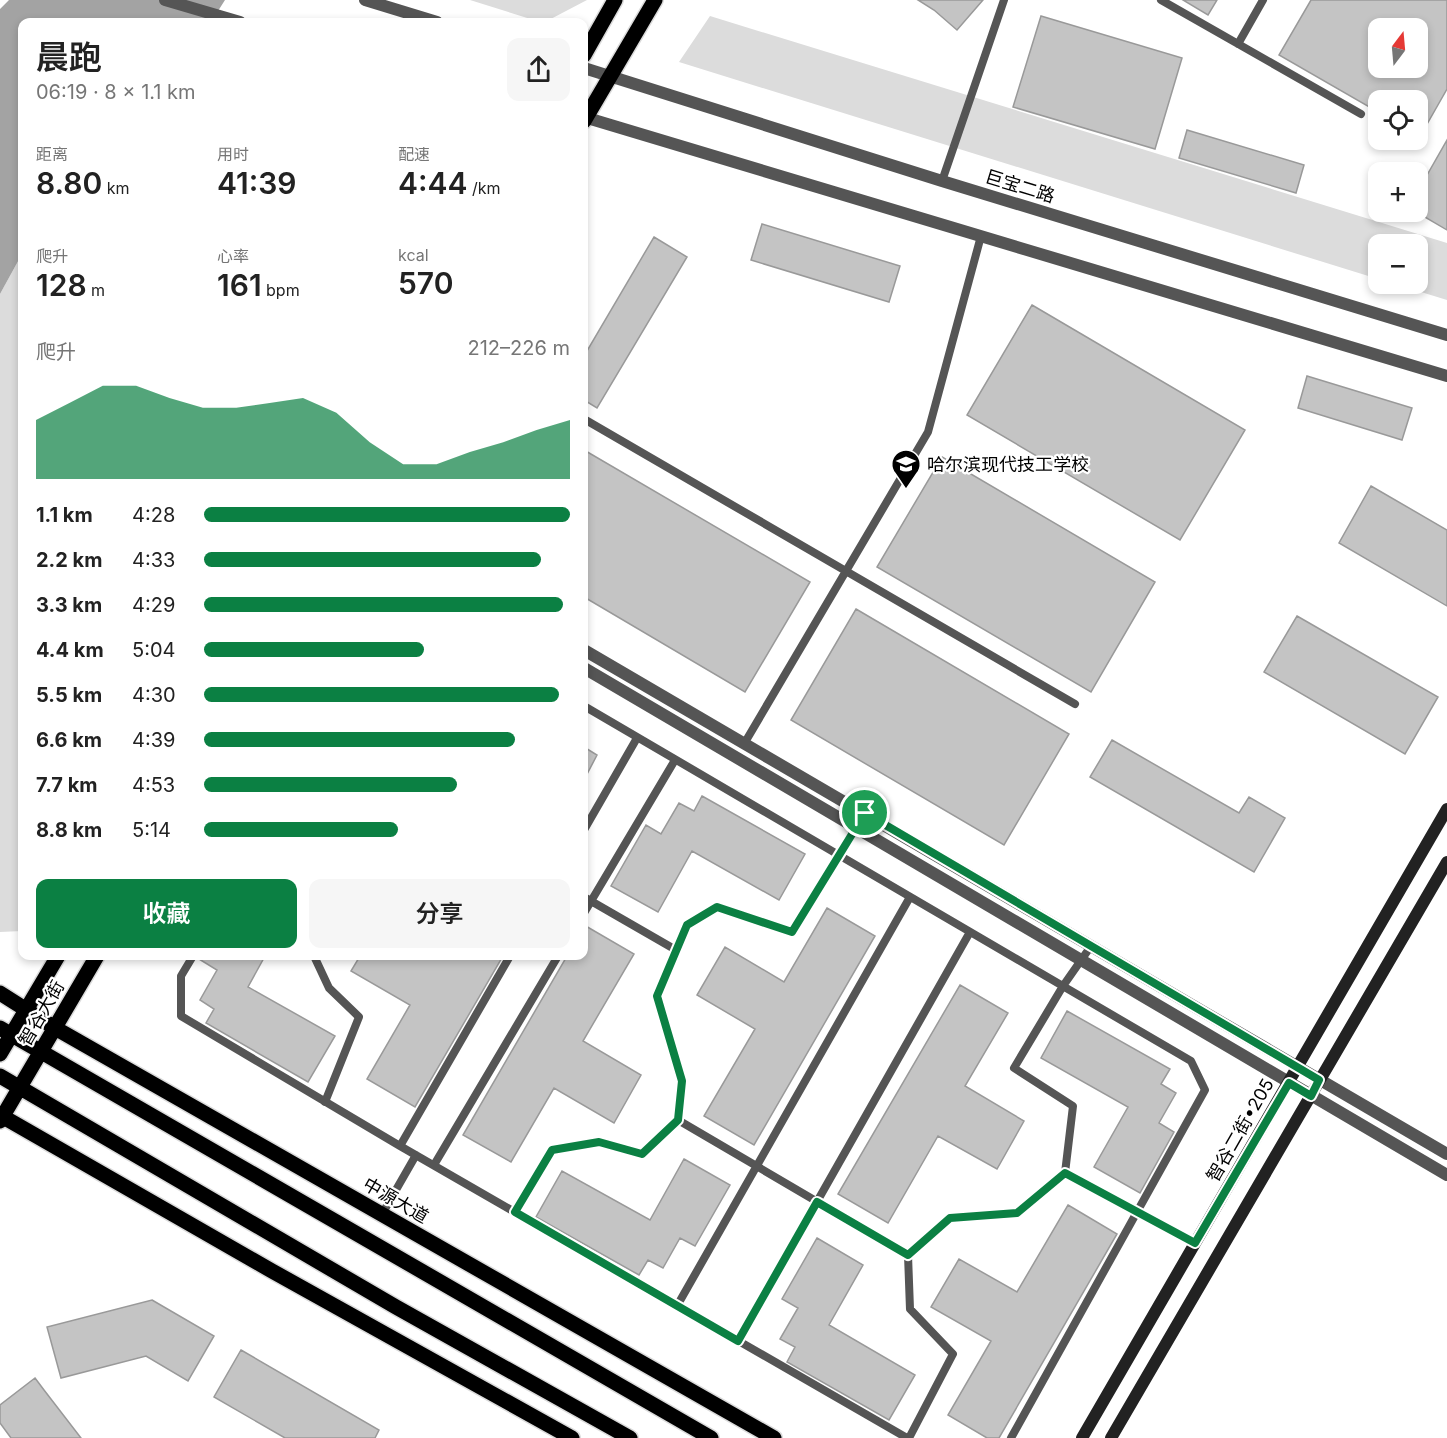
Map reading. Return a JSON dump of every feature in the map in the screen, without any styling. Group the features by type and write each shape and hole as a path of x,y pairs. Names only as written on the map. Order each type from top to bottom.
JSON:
{"main road":[{"path":"588,48 615,0"},
{"path":"588,113 655,0"},
{"name":"智谷二街•205","path":"1082,1438 1447,809"},
{"path":"1111,1438 1447,862"},
{"name":"智谷大街","path":"0,1054 5,1032 26,1010 56,960"},
{"name":"智谷大街","path":"1,1118 95,960"},
{"name":"中源大道","path":"0,993 55,1028 774,1438"},
{"path":"5,1032 711,1438"},
{"path":"0,1076 396,1307 630,1438"},
{"path":"1,1118 572,1438"}],"street":[{"path":"165,0 226,18"},
{"path":"365,0 424,18"},
{"name":"巨宝二路","path":"588,70 942,181 1447,335"},
{"path":"588,120 1447,376"},
{"path":"588,653 1447,1154"},
{"path":"588,670 1447,1175"}],"lane":[{"path":"942,181 1004,0"},
{"path":"1161,0 1361,114"},
{"path":"1238,44 1263,0"},
{"path":"744,744 928,432 981,236"},
{"path":"588,421 1075,704"},
{"path":"588,708 1191,1061 1205,1090 1011,1438"},
{"path":"588,823 637,738"},
{"path":"588,897 675,759"},
{"path":"515,1212 552,1150 599,1142 642,1154 678,1120 682,1081 657,996 687,925 717,907 792,932 865,813"},
{"path":"677,1306 909,897"},
{"path":"588,900 676,950"},
{"path":"738,1341 970,932"},
{"path":"908,1255 950,1218 1017,1213 1065,1173 1073,1106 1014,1068 1063,986 1091,946"},
{"path":"191,960 181,976 181,1016 400,1146 908,1438 953,1354 910,1309 908,1255"},
{"path":"316,960 329,988 359,1017 325,1102"},
{"path":"400,1146 508,960"},
{"path":"434,1165 556,960"},
{"path":"678,1120 908,1255"},
{"path":"385,1209 416,1155"},
{"path":"1065,1173 1195,1243"}],"shaded area":[{"path":"9,0 225,0 214,18 18,18 18,261 0,294 0,9"},
{"path":"470,0 587,0 553,18 527,18"},
{"path":"710,16 1368,219 1368,222 1379,222 1418,234 1368,234 1368,276 679,62"},
{"path":"1428,237 1447,243 1447,300 1428,294"},
{"path":"18,261 18,931 0,932 0,294"}],"building":[{"path":"918,0 983,0 957,30 934,10"},
{"path":"1183,0 1217,0 1208,15"},
{"path":"1311,0 1447,0 1447,89 1428,122 1428,90 1368,90 1368,106 1279,55"},
{"path":"1041,16 1182,58 1155,149 1013,107"},
{"path":"1187,130 1304,165 1296,193 1179,158"},
{"path":"1447,140 1447,230 1428,219 1428,173"},
{"path":"762,224 900,266 889,302 751,260"},
{"path":"654,237 687,257 597,408 588,402 588,349"},
{"path":"1032,305 1245,430 1180,540 967,415"},
{"path":"1307,376 1412,408 1402,440 1298,408"},
{"path":"588,452 810,582 745,692 588,599"},
{"path":"942,457 1155,582 1091,692 877,567"},
{"path":"1371,486 1447,530 1447,606 1339,543"},
{"path":"856,609 1069,734 1004,845 791,720"},
{"path":"1297,616 1438,697 1405,754 1264,672"},
{"path":"1112,740 1239,813 1249,797 1285,818 1254,872 1090,777"},
{"path":"588,749 597,755 588,772"},
{"path":"702,796 805,854 779,900 692,851 658,912 611,886 646,825 661,834 679,803 694,811"},
{"path":"827,908 875,936 754,1145 704,1116 755,1029 697,995 725,947 784,982"},
{"path":"588,927 634,954 583,1041 641,1075 614,1123 554,1088 511,1162 463,1135 565,960 588,960"},
{"path":"201,960 263,960 248,987 335,1036 308,1082 206,1023 214,1009 200,1000 217,970"},
{"path":"358,960 501,960 415,1107 367,1079 410,1005 351,971"},
{"path":"960,985 1008,1013 965,1086 1024,1121 997,1169 938,1136 888,1223 838,1194"},
{"path":"1067,1011 1170,1069 1161,1084 1176,1093 1159,1123 1174,1132 1140,1193 1094,1167 1128,1107 1041,1058"},
{"path":"684,1159 730,1185 695,1246 680,1238 663,1268 648,1260 639,1275 536,1217 562,1171 650,1220"},
{"path":"1068,1205 1117,1234 999,1438 987,1438 948,1415 991,1341 931,1307 959,1259 1017,1292"},
{"path":"817,1238 863,1265 829,1325 915,1375 889,1420 787,1362 795,1347 780,1339 798,1308 782,1299"},
{"path":"152,1300 214,1336 188,1381 146,1356 61,1378 47,1327"},
{"path":"241,1350 379,1430 375,1438 285,1438 214,1397"},
{"path":"35,1378 81,1438 11,1438 0,1423 0,1405"}],"place":[{"name":"哈尔滨现代技工学校","path":"906,490"}],"route":[{"path":"865,813 1319,1080 1311,1096 1289,1083 1195,1243 1065,1173 1017,1213 950,1218 908,1255 817,1202 738,1341 515,1212 552,1150 599,1142 642,1154 678,1120 682,1081 657,996 687,925 717,907 792,932 865,813"}]}
